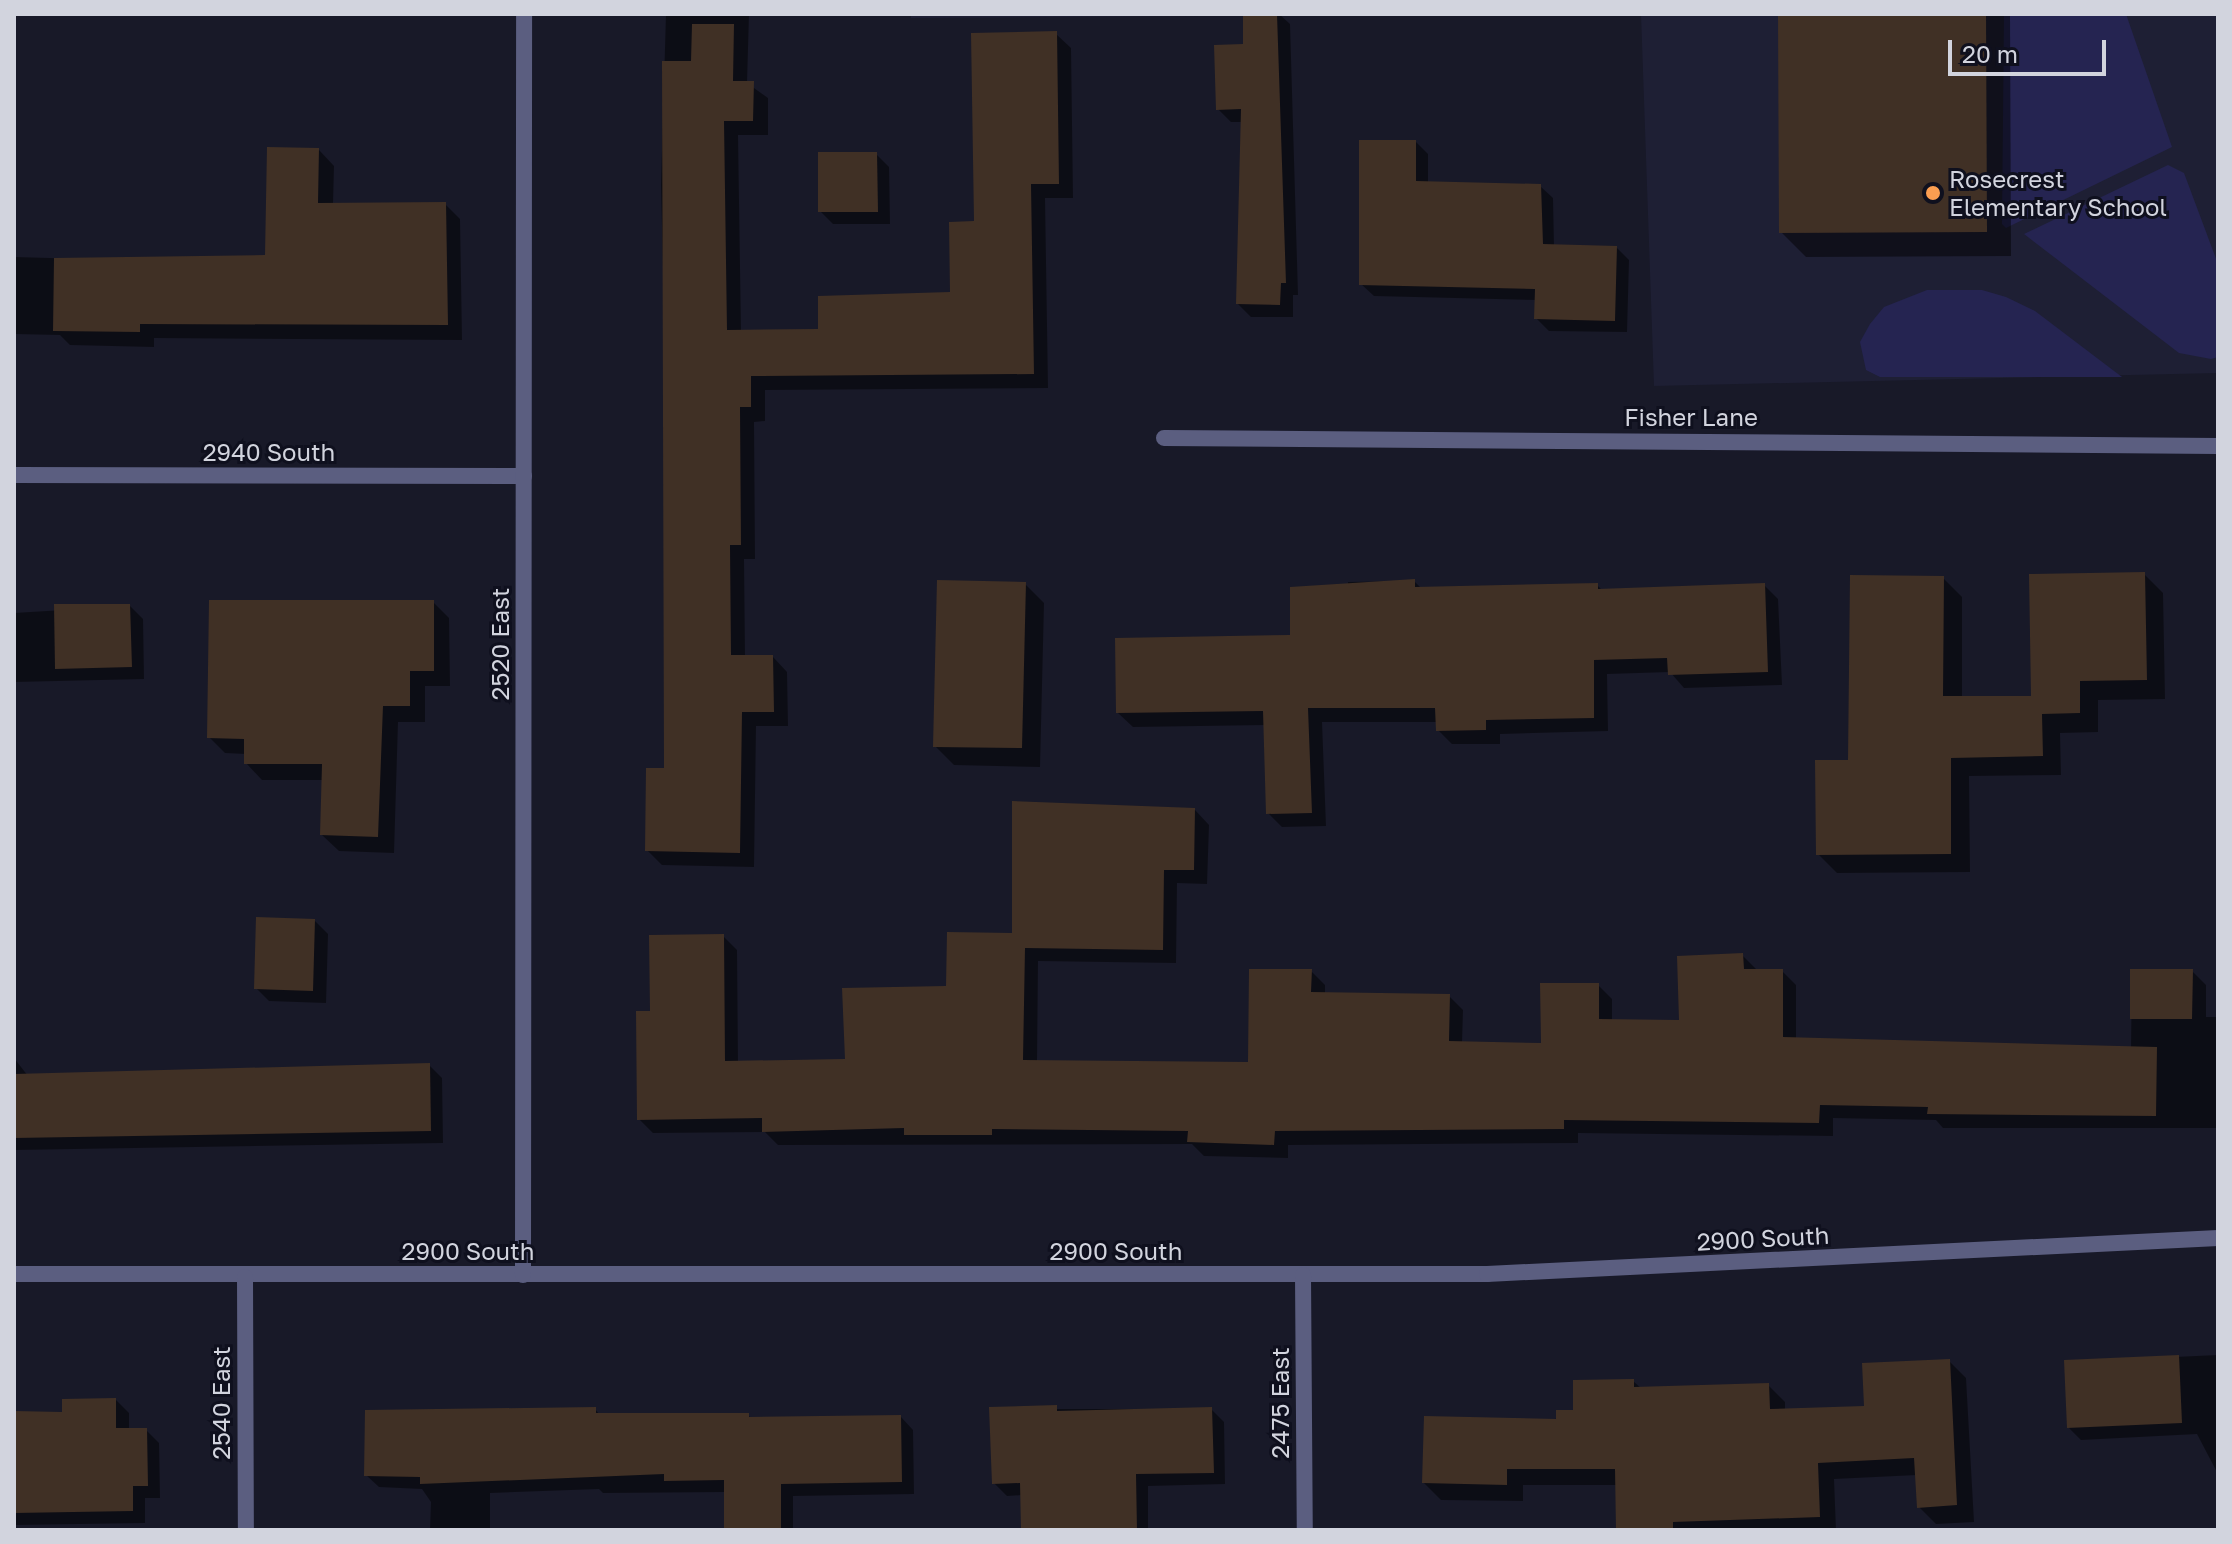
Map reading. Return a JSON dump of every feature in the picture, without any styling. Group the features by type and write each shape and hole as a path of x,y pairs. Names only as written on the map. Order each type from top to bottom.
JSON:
{"street":[{"name":"2520 East","path":"523,1275 524,14"},
{"name":"Fisher Lane","path":"1164,438 2218,446"},
{"name":"2940 South","path":"14,475 524,476"},
{"name":"2900 South","path":"14,1274 245,1277 1303,1275 1686,1266 2218,1238"},
{"name":"2475 East","path":"1303,1275 1305,1530"},
{"name":"2540 East","path":"245,1277 246,1530"}],"shaded area":[{"path":"911,14 1500,14 911,18"},
{"name":"Rosecrest Elementary School","path":"1641,14 2218,14 2218,373 1654,386"},
{"path":"2004,14 2126,14 2172,147 2006,228 2002,224"},
{"path":"2168,165 2184,173 2218,264 2218,357 2211,359 2179,353 2024,234"},
{"path":"1927,290 1982,290 2006,297 2035,311 2122,377 1880,377 1866,370 1860,342 1870,324 1884,307"}],"building":[{"path":"1243,14 1277,14 1286,283 1281,283 1280,305 1236,304 1241,109 1216,110 1214,45 1243,44"},
{"path":"1778,14 1986,14 1987,232 1779,233"},
{"path":"692,24 734,24 733,81 754,81 753,121 724,121 727,330 818,329 818,296 950,292 949,222 974,221 971,33 1057,31 1059,184 1031,184 1034,374 751,376 751,407 740,407 741,545 730,545 731,655 773,655 774,712 742,712 740,853 645,851 646,768 664,768 662,61 691,61"},
{"path":"1359,140 1416,140 1416,181 1541,184 1543,244 1617,246 1615,321 1534,319 1535,289 1359,285"},
{"path":"267,147 319,148 318,203 446,202 448,325 140,324 140,332 53,331 54,258 265,255"},
{"path":"818,152 877,152 878,212 818,212"},
{"path":"2145,572 2147,680 2080,681 2080,713 2042,714 2043,756 1951,758 1951,854 1816,855 1815,760 1848,760 1850,575 1944,576 1943,696 2031,696 2029,574"},
{"path":"1415,579 1415,587 1598,583 1598,589 1765,583 1768,672 1668,675 1667,658 1594,660 1594,718 1486,720 1486,730 1436,731 1435,708 1308,708 1312,813 1266,814 1263,711 1116,713 1115,638 1290,635 1290,587"},
{"path":"937,580 1026,582 1022,748 933,747"},
{"path":"209,600 434,600 434,671 410,671 410,706 383,706 378,837 320,835 322,764 244,764 244,739 207,738"},
{"path":"54,604 130,604 132,667 55,669"},
{"path":"1012,801 1195,808 1194,870 1164,870 1163,950 1025,948 1023,1060 1248,1062 1249,969 1312,969 1311,992 1450,994 1449,1041 1541,1043 1540,983 1599,983 1599,1019 1679,1020 1677,956 1743,953 1744,969 1783,969 1783,1037 2157,1047 2156,1116 1927,1114 1928,1107 1820,1105 1819,1123 1564,1120 1564,1129 1275,1131 1274,1145 1187,1142 1188,1131 992,1129 992,1135 904,1135 904,1128 762,1132 762,1118 637,1120 636,1011 650,1011 649,935 724,934 725,1061 845,1059 842,988 946,986 947,932 1012,933"},
{"path":"256,917 315,919 313,991 254,989"},
{"path":"2130,969 2193,969 2192,1019 2130,1019"},
{"path":"430,1063 431,1131 14,1138 14,1074"},
{"path":"2179,1355 2182,1423 2067,1428 2064,1360"},
{"path":"1950,1359 1957,1505 1917,1508 1914,1458 1818,1463 1820,1517 1673,1522 1673,1530 1616,1530 1615,1469 1507,1469 1507,1485 1422,1483 1424,1416 1556,1419 1556,1410 1573,1410 1573,1380 1634,1379 1634,1387 1769,1383 1770,1409 1864,1406 1862,1363"},
{"path":"116,1398 116,1428 147,1428 148,1486 133,1486 133,1511 14,1513 14,1411 62,1412 62,1399"},
{"path":"1057,1405 1057,1411 1212,1407 1214,1473 1136,1474 1137,1530 1021,1530 1020,1483 992,1484 989,1407"},
{"path":"596,1407 596,1413 749,1413 749,1417 901,1415 902,1482 781,1484 781,1530 724,1530 724,1480 664,1481 664,1474 420,1484 420,1477 364,1476 365,1410"}],"place":[{"name":"Rosecrest Elementary School","path":"1933,193"}]}
